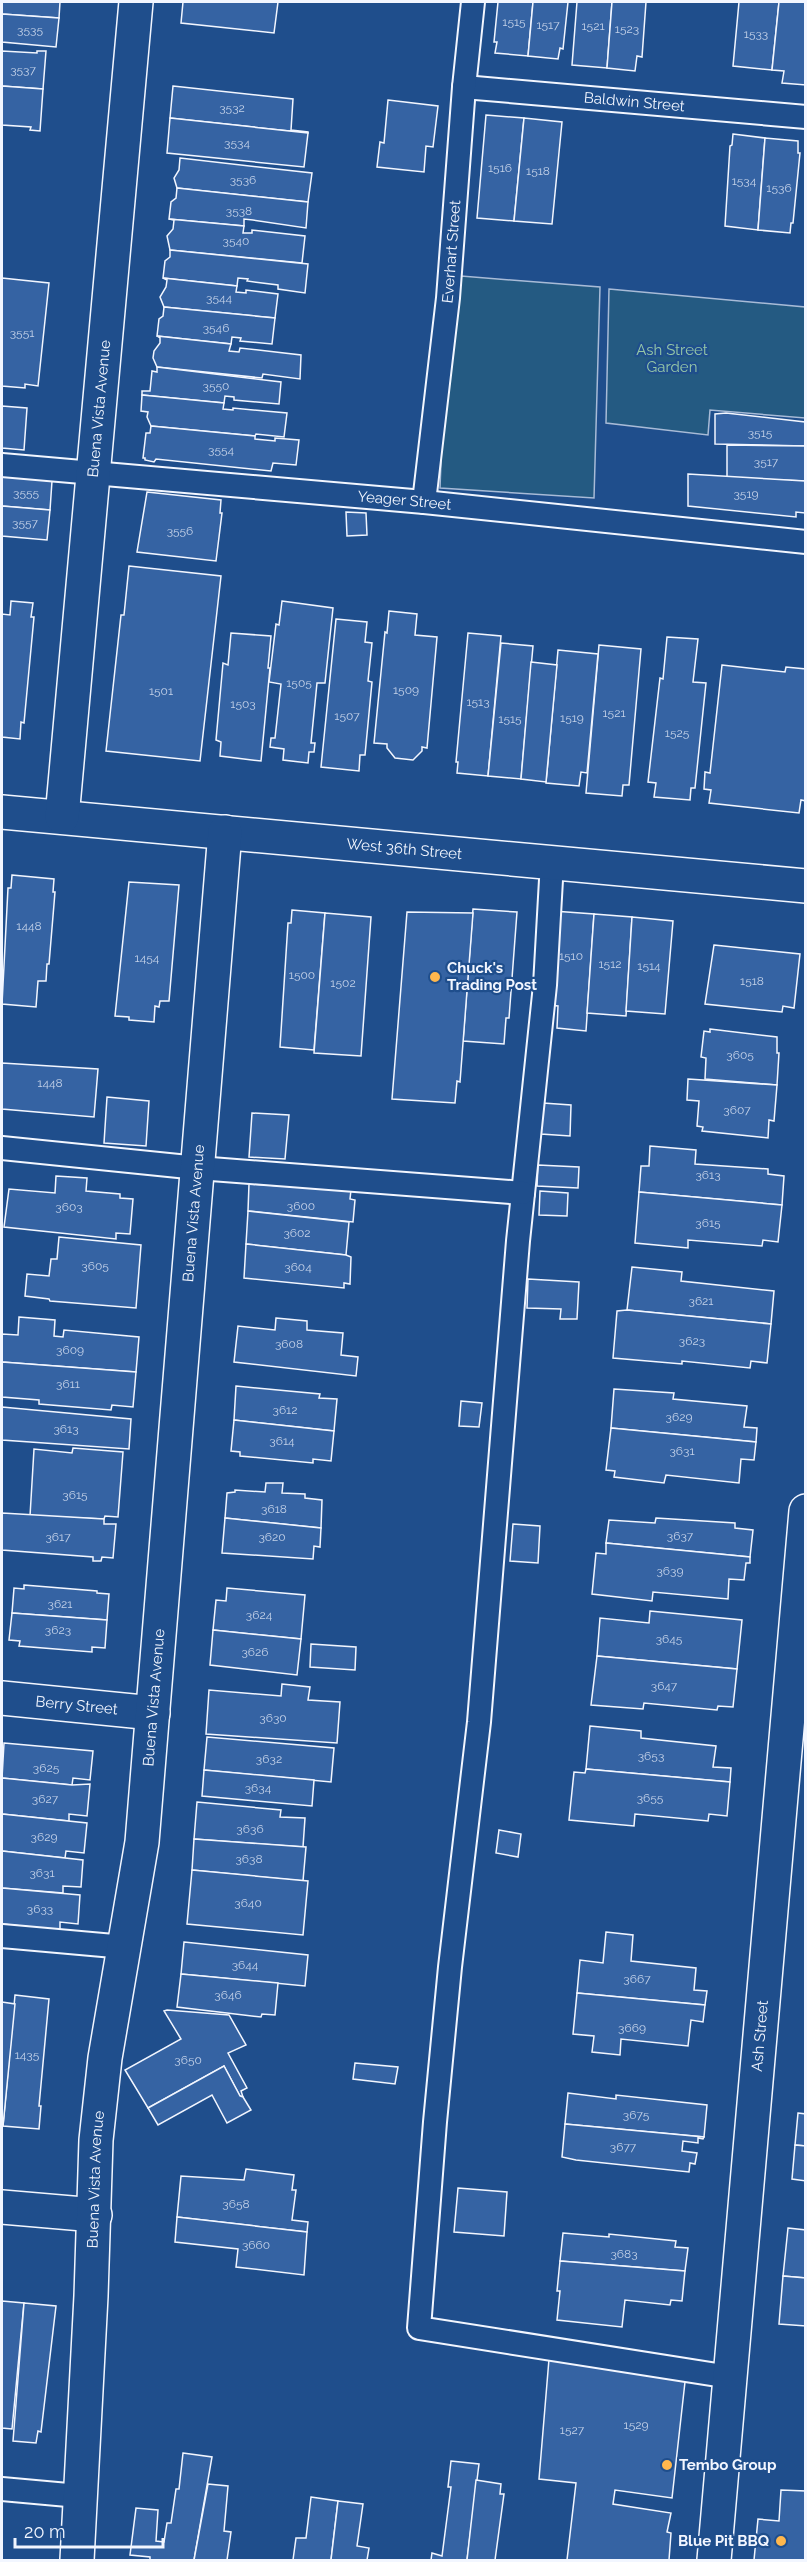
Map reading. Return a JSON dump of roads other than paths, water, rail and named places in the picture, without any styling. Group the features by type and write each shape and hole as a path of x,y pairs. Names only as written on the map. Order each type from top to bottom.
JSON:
{"street":[{"name":"Buena Vista Avenue","path":"62,817 136,2"},
{"name":"West 36th Street","path":"2,812 806,885"},
{"name":"Buena Vista Avenue","path":"77,2560 96,2140 105,2058 142,1842 225,832"},
{"name":"Ash Street","path":"714,2560 806,1511"},
{"name":"Berry Street","path":"2,1698 153,1713"},
{"path":"2,2207 94,2215"}],"lane":[{"name":"Everhart Street","path":"424,502 448,298 464,87 473,2"},
{"name":"Baldwin Street","path":"464,87 806,117"},
{"name":"Yeager Street","path":"2,465 424,502 806,543"},
{"path":"552,862 545,985 523,1193 479,1722 440,2074 418,2328 730,2377"},
{"path":"2,1148 198,1168 523,1193"},
{"path":"2,1936 125,1947"},
{"path":"2,2489 79,2496"}],"place":[{"name":"Chuck's Trading Post","path":"435,977"},
{"name":"Tembo Group","path":"667,2465"},
{"name":"Blue Pit BBQ","path":"781,2541"}],"park label":[{"name":"Ash Street Garden","path":"672,358"}]}
